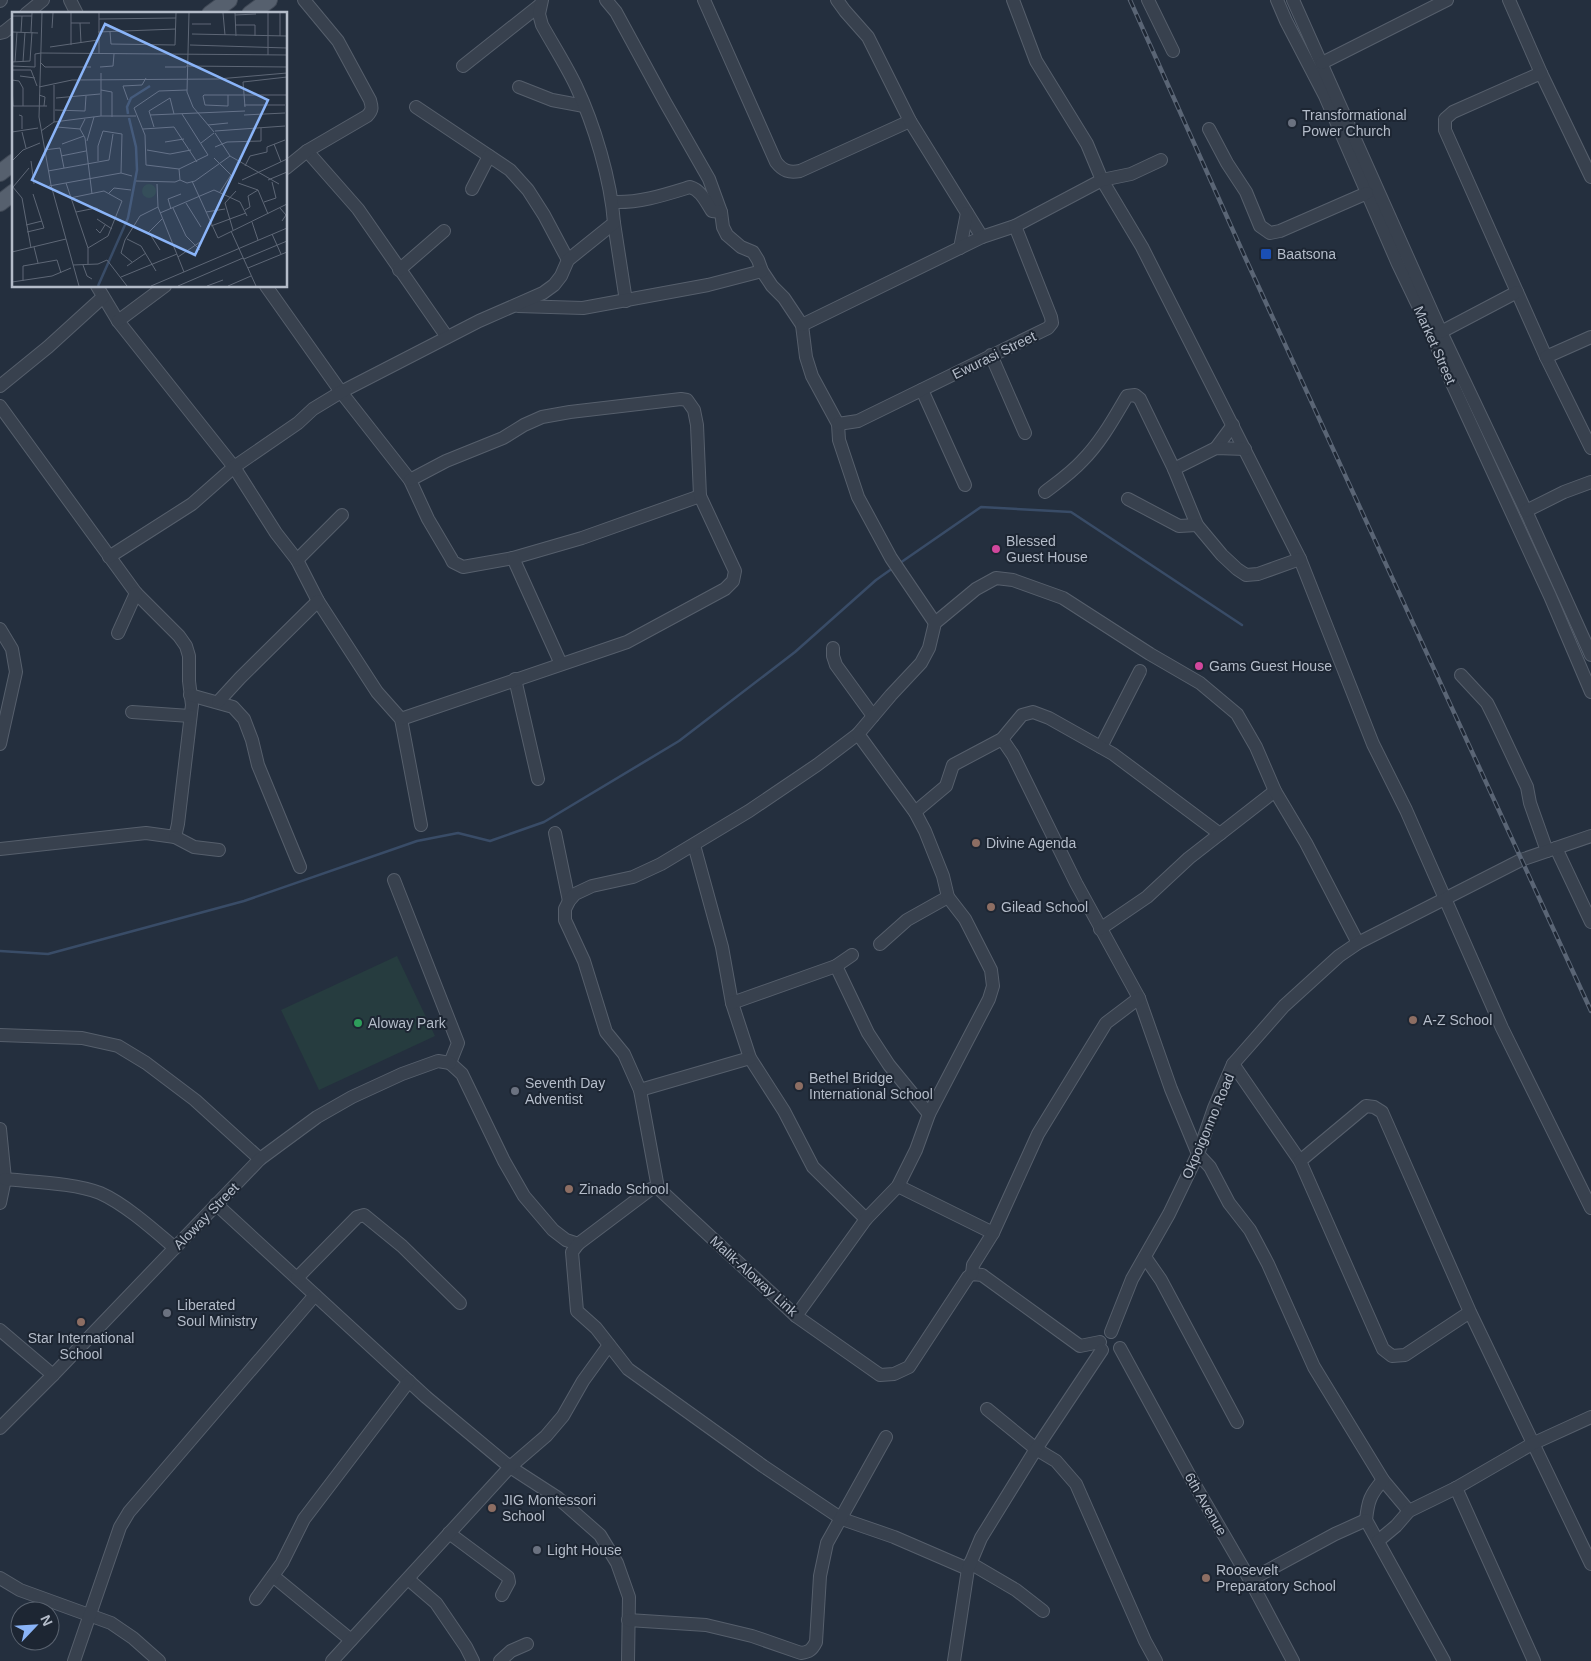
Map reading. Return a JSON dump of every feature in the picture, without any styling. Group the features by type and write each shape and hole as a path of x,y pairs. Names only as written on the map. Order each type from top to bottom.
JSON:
{"main road":[{"path":"213,12 229,0"},
{"path":"253,12 269,0"},
{"path":"0,203 12,194"}],"street":[{"path":"28,12 43,0"},
{"path":"70,0 76,12"},
{"path":"288,166 307,151 367,116 371,112 372,107 342,46 304,0"},
{"path":"606,0 616,12 709,179 727,235 741,247 753,252 772,286 784,298 802,325 806,357 812,376 838,424 839,440 856,490 891,558 935,623"},
{"path":"704,0 776,162 782,170 791,173 800,172 910,122"},
{"path":"837,0 868,37 910,122 982,237"},
{"path":"1013,0 1036,61 1087,144 1102,180 1142,247 1246,449 1300,559 1373,744 1406,810 1502,1028 1591,1208"},
{"path":"1148,0 1173,51"},
{"name":"Market Street","path":"1277,0 1352,154 1367,193 1550,596 1591,692"},
{"name":"Market Street","path":"1293,0 1441,332 1526,511 1591,655"},
{"path":"1322,63 1427,4 1447,0"},
{"path":"1509,0 1541,73 1591,177"},
{"path":"463,66 541,3"},
{"path":"541,3 539,14 542,25 576,85 598,148 612,202 626,301"},
{"path":"0,33 12,26"},
{"path":"1541,73 1453,112 1445,119 1445,130 1546,357 1591,448"},
{"path":"519,87 552,100 584,106"},
{"path":"416,107 510,170 528,190 568,260"},
{"path":"1209,128 1246,192 1260,226 1270,232 1280,231 1367,193"},
{"path":"307,151 358,209 447,338"},
{"path":"472,189 489,156"},
{"path":"802,325 982,237 1015,226 1102,180 1131,174 1161,160"},
{"path":"612,202 629,203 658,197 690,187 700,192 712,211 721,212"},
{"path":"960,248 967,213"},
{"path":"109,557 192,504 234,467 298,423 314,409 341,392 479,320 542,293 554,285 561,276 568,260 589,241 614,223"},
{"name":"Ewurasi Street","path":"838,424 858,421 1048,328 1052,323 1015,226"},
{"path":"399,270 444,231"},
{"path":"513,306 584,308 708,285 762,271"},
{"path":"118,321 162,288"},
{"path":"267,288 341,392 410,480 428,518 453,562 463,567 513,558 582,538 700,496"},
{"path":"0,386 48,347 100,292 118,321 234,467 276,534 297,560 318,601 377,692 401,719 422,825"},
{"path":"1441,332 1517,292"},
{"path":"1546,357 1591,337"},
{"path":"991,355 1025,434"},
{"path":"922,390 965,485"},
{"path":"1046,492 1083,460 1108,428 1127,396 1132,394 1140,399 1174,469 1197,525 1222,556 1246,575 1258,574 1300,559"},
{"path":"401,719 627,642 724,589 733,581 735,571 700,496 697,425 694,410 687,400 681,399 570,412 542,417 524,425 504,438 446,461 410,480"},
{"path":"0,406 136,593 179,636 186,646 189,656 192,705 175,838"},
{"path":"1174,469 1216,448 1233,425"},
{"path":"1216,448 1246,449"},
{"path":"1526,511 1564,492 1591,482"},
{"path":"1128,499 1179,526 1197,525"},
{"path":"297,560 342,515"},
{"path":"513,558 561,664"},
{"path":"1043,1611 1016,1590 969,1566 842,1519 763,1466 628,1369 596,1328 577,1311 572,1252 578,1244 651,1189 658,1188 640,1090 624,1054 606,1032 584,961 565,920 565,909 575,894 592,886 632,877 694,846 816,766 858,734 921,663 929,648 935,623 976,589 996,578 1013,580 1063,598 1150,654 1200,683 1236,714 1256,747 1275,790 1306,843 1358,943"},
{"path":"118,633 136,593"},
{"path":"218,702 318,601"},
{"path":"0,629 12,649 16,672 0,744"},
{"path":"833,648 836,665 873,716"},
{"path":"1101,747 1140,671"},
{"path":"1461,675 1487,703 1527,787 1530,803 1552,850 1591,922"},
{"path":"515,679 538,779"},
{"path":"190,695 233,706 244,719 252,740 258,765 300,867"},
{"path":"132,712 190,716"},
{"path":"915,812 946,786 953,765 1002,739 1022,715 1033,712 1049,718 1101,747 1220,834"},
{"path":"796,1316 866,1220 898,1186 916,1150 929,1114 989,999 993,986 991,970 965,919 948,896 943,876 925,831 915,812 858,734"},
{"path":"1002,739 1013,755 1100,929 1139,998 1171,1089 1198,1154 1210,1167 1229,1203 1250,1230 1268,1264 1314,1367 1383,1480 1409,1511"},
{"path":"1100,929 1147,897 1189,858 1275,790"},
{"path":"555,833 570,901"},
{"path":"0,849 146,834 175,838 194,847 219,850"},
{"name":"Okpoigonno Road","path":"1111,1332 1132,1279 1198,1154 1214,1108 1234,1064 1284,1006 1339,956 1358,943 1521,860 1591,836"},
{"path":"694,846 722,947 732,1003 750,1058 784,1111 814,1167 866,1220"},
{"path":"394,880 458,1043 450,1063 462,1074 504,1162 524,1196 553,1230 566,1240 578,1244"},
{"path":"880,944 907,920 948,896"},
{"path":"732,1003 836,966 852,954"},
{"path":"836,966 868,1033 889,1065 929,1114"},
{"name":"Malik-Aloway Link","path":"658,1188 796,1316 880,1375 894,1374 909,1367 968,1277 972,1274 973,1265 993,1233 1038,1134 1106,1023 1139,998"},
{"path":"0,1035 82,1038 118,1046 146,1063 195,1100 260,1159"},
{"path":"640,1090 750,1058"},
{"name":"Aloway Street","path":"0,1428 53,1376 260,1159 317,1117 352,1097 402,1074 438,1061 450,1063"},
{"path":"1234,1064 1300,1161 1383,1349 1392,1356 1404,1355 1470,1312"},
{"path":"1300,1161 1366,1106 1374,1107 1382,1112 1470,1312 1591,1564"},
{"path":"0,1128 5,1179 0,1203"},
{"path":"5,1179 70,1186 100,1193 133,1213 175,1248"},
{"path":"898,1186 993,1233"},
{"path":"216,1204 409,1381 510,1467 558,1498 600,1535 617,1563 629,1597 628,1661"},
{"path":"297,1278 357,1217 364,1215 402,1246 460,1303"},
{"path":"1145,1257 1161,1280 1237,1422"},
{"path":"972,1274 982,1275 1080,1346 1101,1346 1112,1354 1120,1348"},
{"path":"74,1661 120,1528 129,1512 315,1295"},
{"path":"0,1330 53,1376"},
{"path":"954,1661 969,1566 981,1538 1101,1346 1102,1337 1106,1333 1111,1332"},
{"name":"6th Avenue","path":"1111,1332 1119,1336 1121,1340 1120,1348 1192,1480 1250,1580 1293,1661"},
{"path":"332,1661 510,1467 546,1436 563,1416 609,1345"},
{"path":"256,1599 282,1563 304,1519 409,1381"},
{"path":"987,1409 1036,1449 1056,1461 1076,1484 1145,1641 1156,1661"},
{"path":"1378,1541 1396,1526 1409,1511 1456,1488 1532,1444 1591,1417"},
{"path":"628,1620 706,1625 752,1636 801,1653 813,1649 816,1642 820,1576 827,1543 886,1437"},
{"path":"1383,1480 1368,1500 1366,1520 1444,1661"},
{"path":"1456,1488 1534,1661"},
{"path":"1250,1580 1335,1534 1366,1520"},
{"path":"449,1534 508,1577 509,1582 502,1595"},
{"path":"273,1576 351,1640"},
{"path":"0,1578 20,1590 111,1623 133,1638 159,1661"},
{"path":"408,1579 436,1603 466,1647 473,1661"},
{"path":"500,1661 511,1651 527,1644"}],"green space":[{"name":"Aloway Park","path":"397,956 435,1036 319,1090 281,1010"}],"waterway":[{"path":"900,563 981,507 1071,512 1242,625"},
{"path":"0,951 48,954 244,901 417,841 458,833 490,841 544,822 679,741 795,652 876,580 893,568"}],"railway":[{"path":"1130,0 1244,255 1591,1011"}],"place":[{"name":"Transformational Power Church","path":"1292,123"},
{"name":"Baatsona","path":"1266,254"},
{"name":"Blessed Guest House","path":"996,549"},
{"name":"Gams Guest House","path":"1199,666"},
{"name":"Divine Agenda","path":"976,843"},
{"name":"Gilead School","path":"991,907"},
{"name":"A-Z School","path":"1413,1020"},
{"name":"Aloway Park","path":"358,1023"},
{"name":"Bethel Bridge International School","path":"799,1086"},
{"name":"Seventh Day Adventist","path":"515,1091"},
{"name":"Zinado School","path":"569,1189"},
{"name":"Liberated Soul Ministry","path":"167,1313"},
{"name":"Star International School","path":"81,1322"},
{"name":"JIG Montessori School","path":"492,1508"},
{"name":"Light House","path":"537,1550"},
{"name":"Roosevelt Preparatory School","path":"1206,1578"}]}
